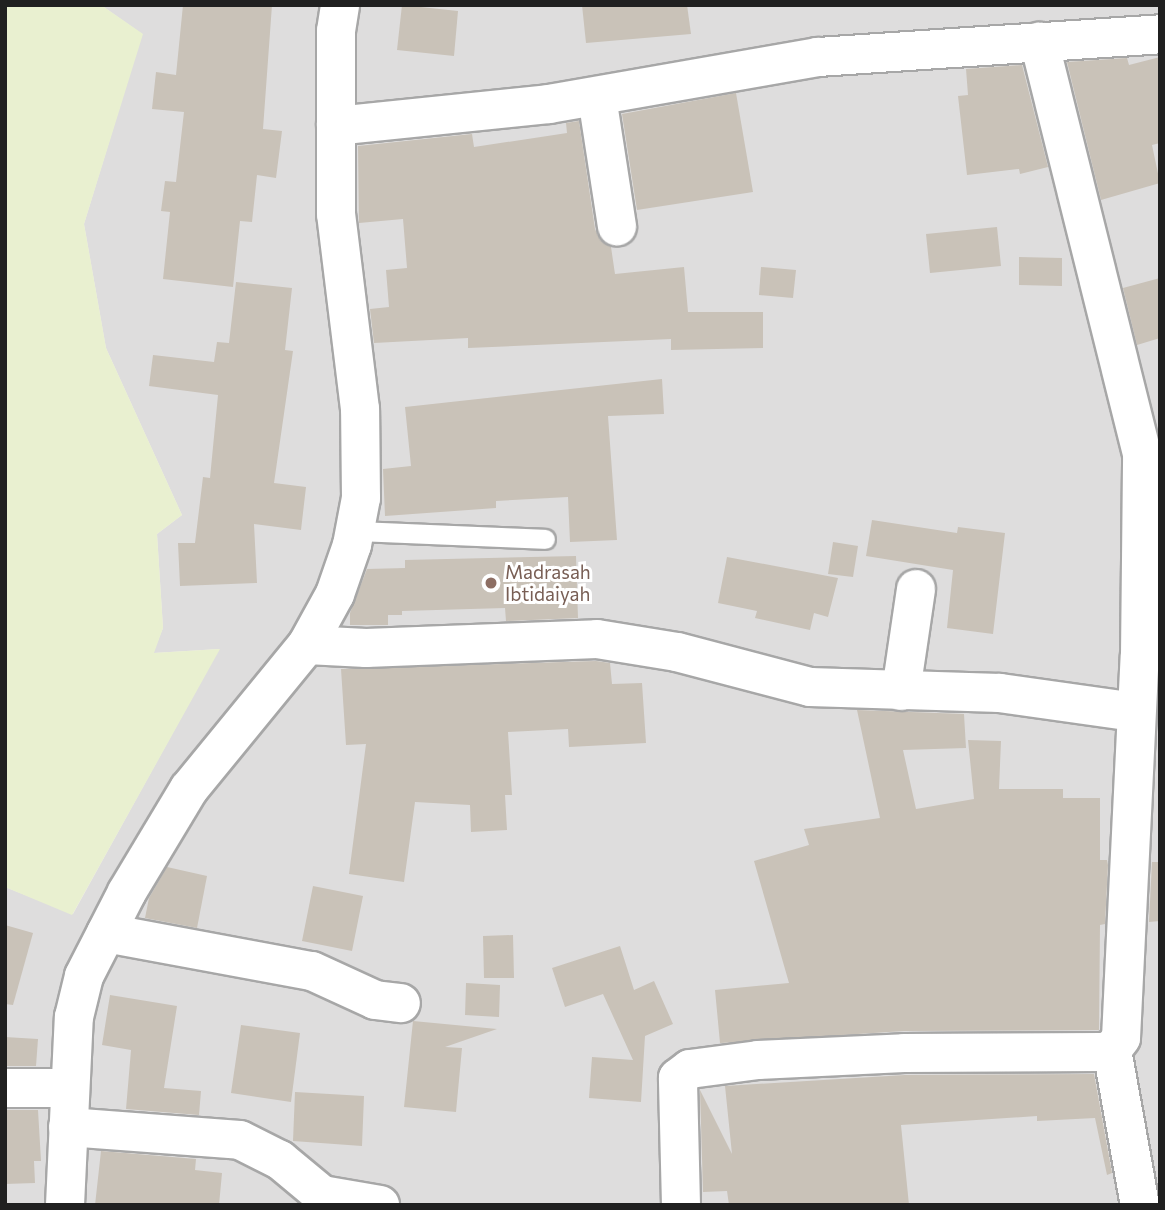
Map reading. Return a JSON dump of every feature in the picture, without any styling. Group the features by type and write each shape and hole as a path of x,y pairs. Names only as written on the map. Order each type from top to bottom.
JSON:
{"street":[{"path":"65,1205 74,1017 84,976 190,789 307,645 335,594 355,531 361,498 360,409 336,214 340,5"},
{"path":"336,126 415,122 597,96 818,57 1160,34"},
{"path":"1039,42 1142,454 1144,526 1122,1032 1112,1050 1140,1205"},
{"path":"597,96 617,226"},
{"path":"901,691 916,589"},
{"path":"307,645 366,648 597,639 677,652 810,687 1000,693 1135,712"},
{"path":"106,933 312,971 375,1000 401,1003"},
{"path":"681,1205 678,1078 690,1069 758,1060 904,1053 1112,1050"},
{"path":"5,1088 70,1088"},
{"path":"68,1127 240,1140 280,1160 322,1195 380,1205"}],"lane":[{"path":"355,531 545,538"}],"shaded area":[{"path":"101,5 1160,5 1160,1205 5,1205 5,887 73,914 219,649 153,653 163,628 157,534 182,515 106,348 84,224 142,34"}],"green space":[{"path":"5,5 101,5 143,34 84,224 106,348 182,515 157,534 163,628 154,653 220,649 72,915 5,887"}],"building":[{"path":"183,5 272,5 263,129 282,131 276,178 257,175 252,222 240,221 233,287 163,279 170,212 161,211 165,181 176,182 184,112 152,109 156,72 176,75"},
{"path":"402,5 458,11 454,56 397,50"},
{"path":"582,5 687,5 691,34 586,43"},
{"path":"1160,57 1160,143 1152,145 1160,183 1101,200 1067,62 1127,58 1129,65"},
{"path":"1022,65 1048,167 1020,174 1019,169 967,175 958,96 968,95 966,69"},
{"path":"736,93 753,192 637,210 622,114"},
{"path":"579,121 595,229 600,240 611,247 615,274 684,267 688,312 763,312 763,348 671,350 671,339 468,348 468,338 374,343 370,309 389,307 386,270 407,268 403,219 359,223 358,146 472,134 474,147 567,133 566,123"},
{"path":"997,227 1001,266 930,273 926,234"},
{"path":"1019,257 1062,258 1062,286 1019,285"},
{"path":"761,267 796,270 793,298 759,295"},
{"path":"1160,278 1160,338 1137,345 1123,288"},
{"path":"236,282 292,288 285,350 293,351 274,483 306,487 301,530 254,524 257,583 180,586 178,543 195,543 203,477 210,478 218,395 149,386 153,355 214,362 217,342 229,343"},
{"path":"662,379 664,414 608,416 617,540 570,542 568,497 496,501 496,508 385,516 383,469 411,466 405,407"},
{"path":"872,520 957,533 958,527 1005,533 993,634 947,628 953,570 866,556"},
{"path":"833,542 858,546 853,577 828,574"},
{"name":"Madrasah Ibtidaiyah","path":"576,556 578,618 506,621 505,608 402,611 402,615 388,615 388,625 350,625 350,613 367,569 405,568 405,560"},
{"path":"727,557 838,578 828,617 814,613 810,630 755,618 757,611 718,603"},
{"path":"596,661 610,663 612,684 642,683 646,743 569,747 568,729 508,732 512,795 505,795 507,830 471,832 470,805 415,802 404,882 349,874 366,744 346,745 341,669"},
{"path":"857,710 964,714 966,748 903,750 916,809 974,799 968,740 1001,741 999,789 1063,789 1063,798 1100,798 1100,860 1107,860 1108,865 1105,924 1100,925 1099,1030 904,1031 720,1043 715,990 789,983 754,861 809,845 804,829 880,818"},
{"path":"1152,862 1160,862 1160,921 1149,922"},
{"path":"167,867 207,876 197,928 145,918 149,898"},
{"path":"313,886 363,896 352,951 302,941"},
{"path":"5,925 33,933 13,1005 5,1004"},
{"path":"513,935 514,978 484,978 483,936"},
{"path":"620,946 634,990 654,981 673,1024 645,1036 641,1102 589,1098 592,1057 633,1060 603,994 565,1007 552,968"},
{"path":"466,983 500,985 499,1017 465,1015"},
{"path":"110,995 177,1006 164,1088 201,1091 199,1115 126,1109 131,1050 102,1045"},
{"path":"413,1021 497,1029 445,1047 462,1048 456,1112 404,1107"},
{"path":"241,1025 300,1033 291,1102 231,1093"},
{"path":"5,1037 38,1039 36,1066 5,1066"},
{"path":"1094,1074 1112,1173 1107,1175 1095,1118 1037,1121 1037,1116 901,1125 909,1205 729,1205 727,1191 703,1192 700,1090 732,1154 725,1086 905,1075"},
{"path":"295,1092 364,1096 362,1146 293,1141"},
{"path":"5,1110 38,1110 41,1161 34,1161 35,1183 5,1184"},
{"path":"101,1151 196,1159 195,1170 222,1173 219,1205 95,1205"}],"place":[{"name":"Madrasah Ibtidaiyah","path":"491,583"}]}
